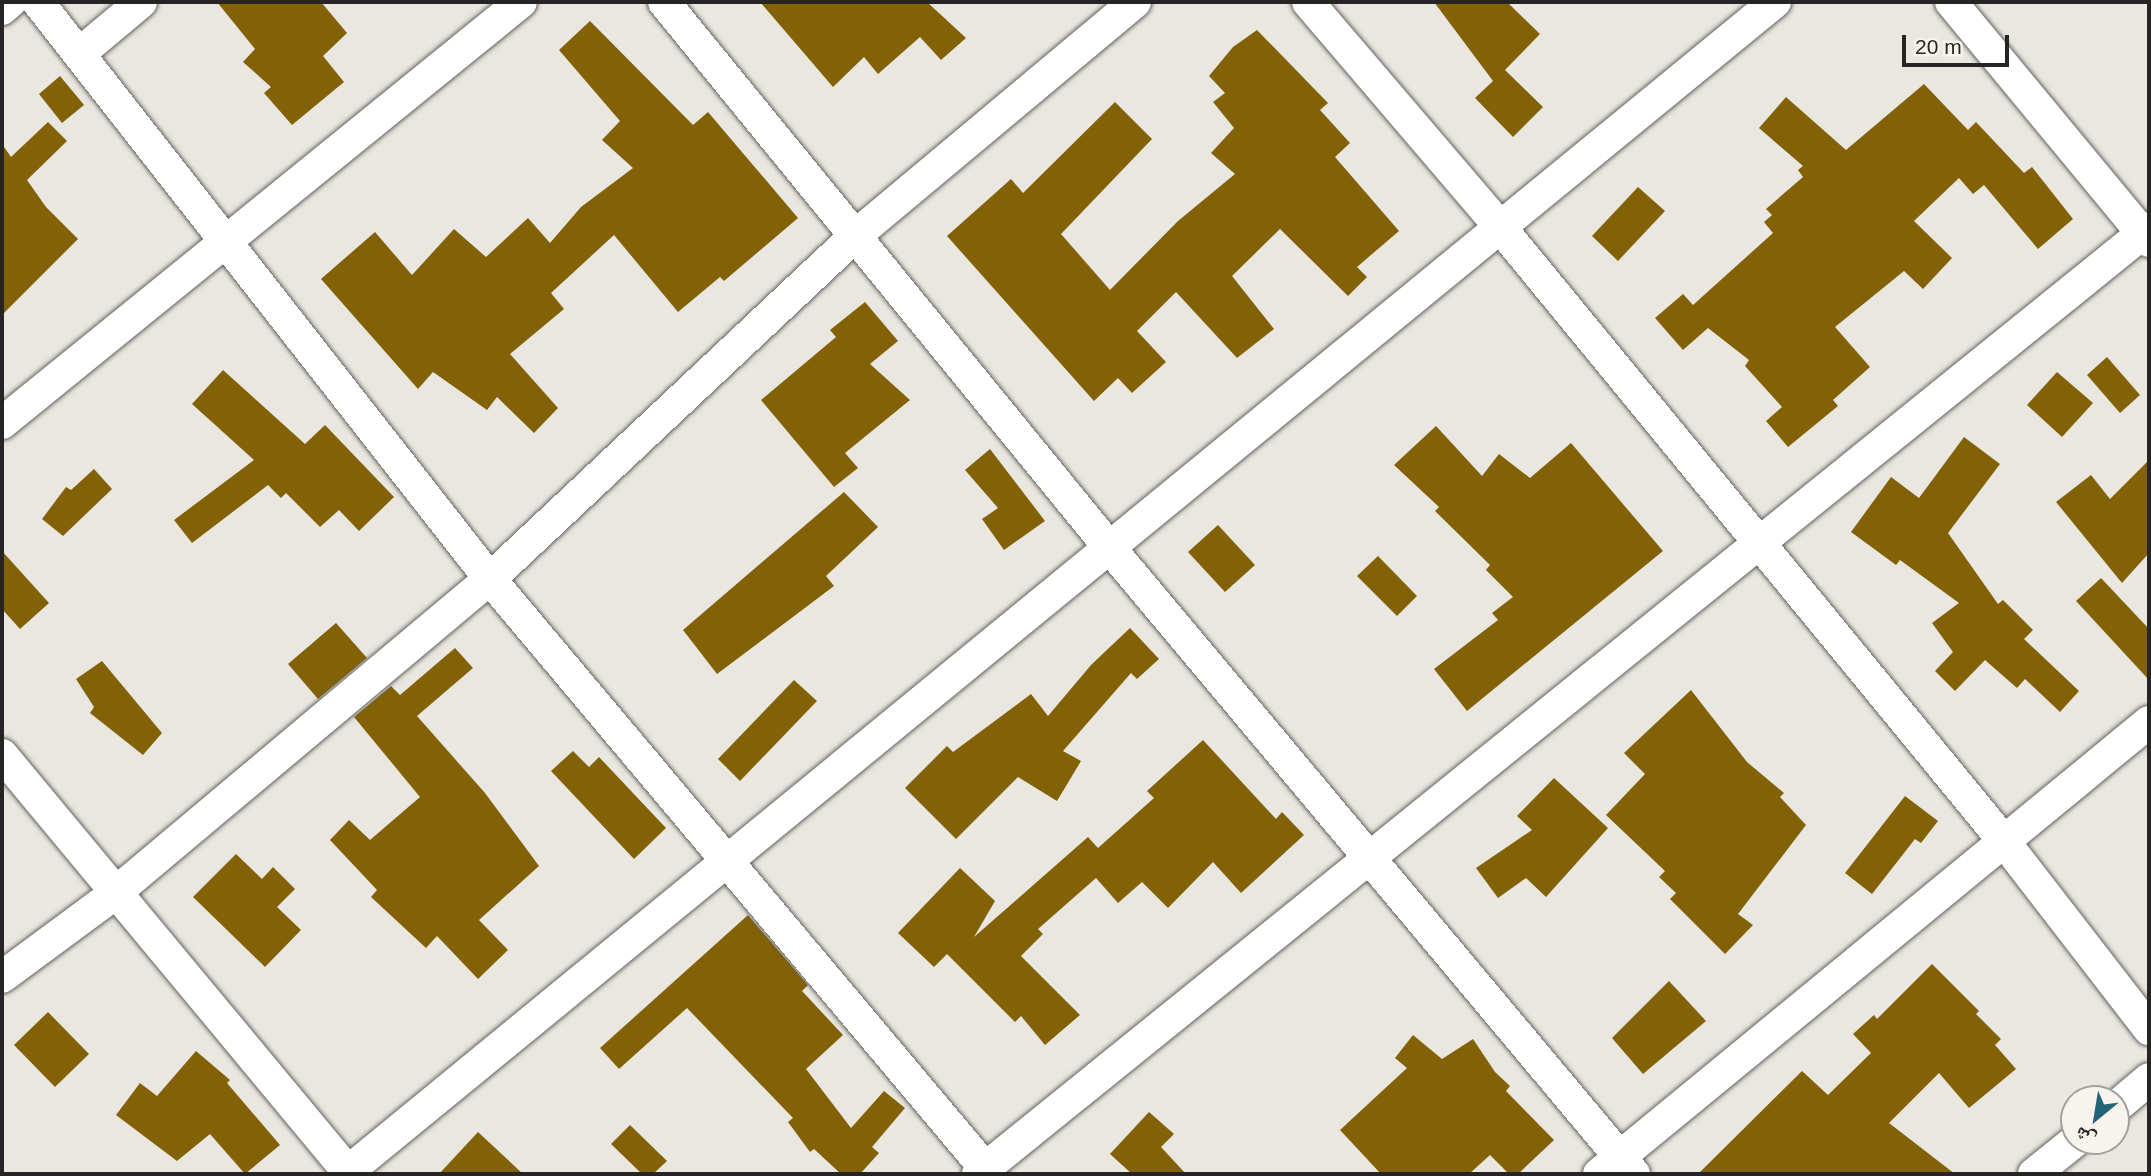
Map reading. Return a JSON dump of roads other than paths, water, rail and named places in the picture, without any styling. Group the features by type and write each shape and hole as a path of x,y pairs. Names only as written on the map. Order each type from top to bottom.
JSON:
{"street":[{"path":"2,9 10,2"},
{"path":"38,2 228,240 490,579 729,859 984,1172 1368,856 2147,234 1951,2"},
{"path":"79,54 141,2"},
{"path":"2,423 521,2"},
{"path":"664,2 1109,547 1368,856 1618,1168 2003,840 2149,722"},
{"path":"2,977 114,894 490,579 855,236 1135,2"},
{"path":"1308,2 1500,227 1756,544 2003,840 2149,1029"},
{"path":"2,755 114,894 348,1173 1774,2"},
{"path":"2130,1095 2149,1079"},
{"path":"2034,1174 2060,1153"}]}
